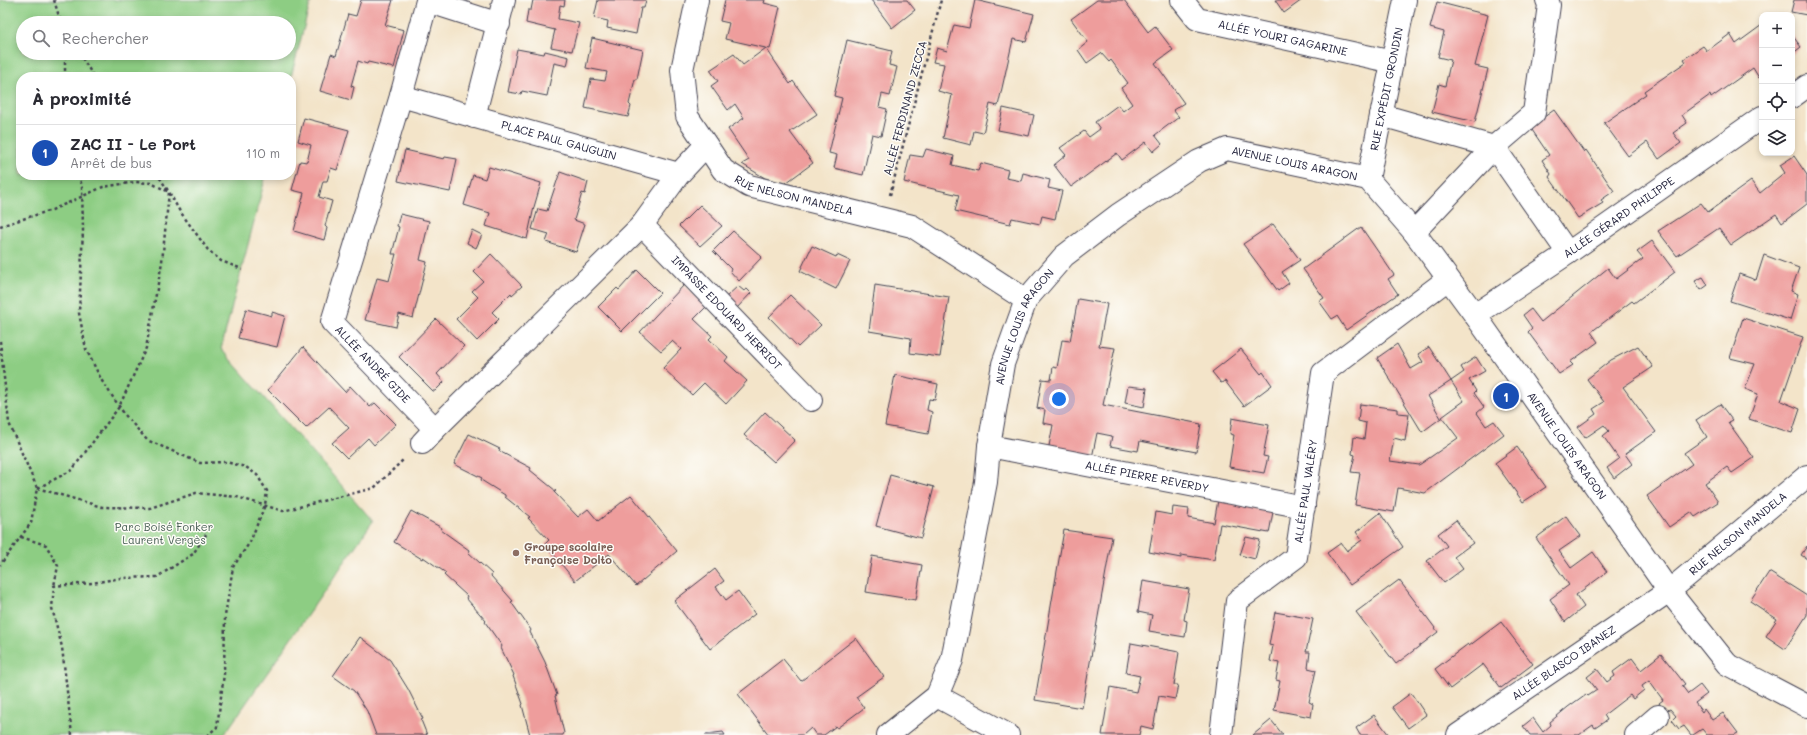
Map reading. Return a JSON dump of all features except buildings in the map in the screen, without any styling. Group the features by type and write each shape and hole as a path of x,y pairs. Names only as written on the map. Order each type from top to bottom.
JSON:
{"street":[{"path":"474,117 504,0"},
{"name":"RUE NELSON MANDELA","path":"697,0 682,70 687,116 723,170 749,186 912,226 1026,300"},
{"name":"ALLÉE YOURI GAGARINE","path":"1182,0 1197,19 1393,62"},
{"name":"RUE EXPÉDIT GRONDIN","path":"1368,179 1405,0"},
{"path":"1414,232 1494,147 1534,113 1549,5 1547,0"},
{"name":"ALLÉE ANDRÉ GIDE","path":"428,436 332,322 402,96 427,1 499,24"},
{"path":"1795,94 1807,86"},
{"name":"PLACE PAUL GAUGUIN","path":"402,96 679,174"},
{"path":"1381,115 1494,147 1568,253"},
{"name":"ALLÉE GÉRARD PHILIPPE","path":"1475,315 1568,253 1759,119"},
{"path":"428,436 642,225 679,174 706,146"},
{"name":"AVENUE LOUIS ARAGON","path":"888,735 937,696 952,660 986,482 1003,364 1026,300 1064,256 1118,215 1199,161 1227,149 1368,179 1414,232 1475,315 1669,591 1727,664 1807,706"},
{"name":"IMPASSE EDOUARD HERRIOT","path":"642,225 811,400"},
{"name":"ALLÉE PAUL VALÉRY","path":"1221,735 1237,601 1296,557 1323,373 1448,279"},
{"name":"ALLÉE PIERRE REVERDY","path":"990,446 1304,507"},
{"name":"RUE NELSON MANDELA","path":"1669,591 1807,476"},
{"name":"ALLÉE BLASCO IBANEZ","path":"1464,733 1669,591"},
{"path":"937,696 1008,735"},
{"path":"1636,735 1658,716"}],"path":[{"path":"54,0 59,16"},
{"name":"ALLÉE FERDINAND ZECCA","path":"884,220 941,0"},
{"path":"65,60 65,72"},
{"path":"83,60 91,72"},
{"path":"80,180 82,187 83,230 80,313 86,349 102,381 119,407 147,440 200,463 226,462 246,467 257,475 267,491 265,505 250,542 234,566 225,616 224,674 216,727 208,735"},
{"path":"161,180 179,210 208,250 221,262 242,269"},
{"path":"0,226 52,210 103,187 135,182 151,184 169,192"},
{"path":"37,488 72,470 119,407 146,348 162,262 169,192"},
{"path":"0,341 9,423 37,488 31,524 0,565"},
{"path":"37,488 102,507 150,508 196,493 237,497 283,511 374,488 428,436"},
{"path":"54,586 92,583 122,578 157,577 193,554 206,533"},
{"path":"21,537 46,545 58,566 52,608 62,647 72,735"}],"green space":[{"name":"Parc Boisé Fonker Laurent Vergès","path":"0,0 311,0 296,58 296,16 16,16 16,60 295,60 292,72 16,72 16,180 265,180 221,349 373,521 224,735 0,735"}],"place":[{"name":"ZAC II - Le Port","path":"1506,396"},
{"name":"Groupe scolaire Françoise Dolto","path":"516,553"}]}
